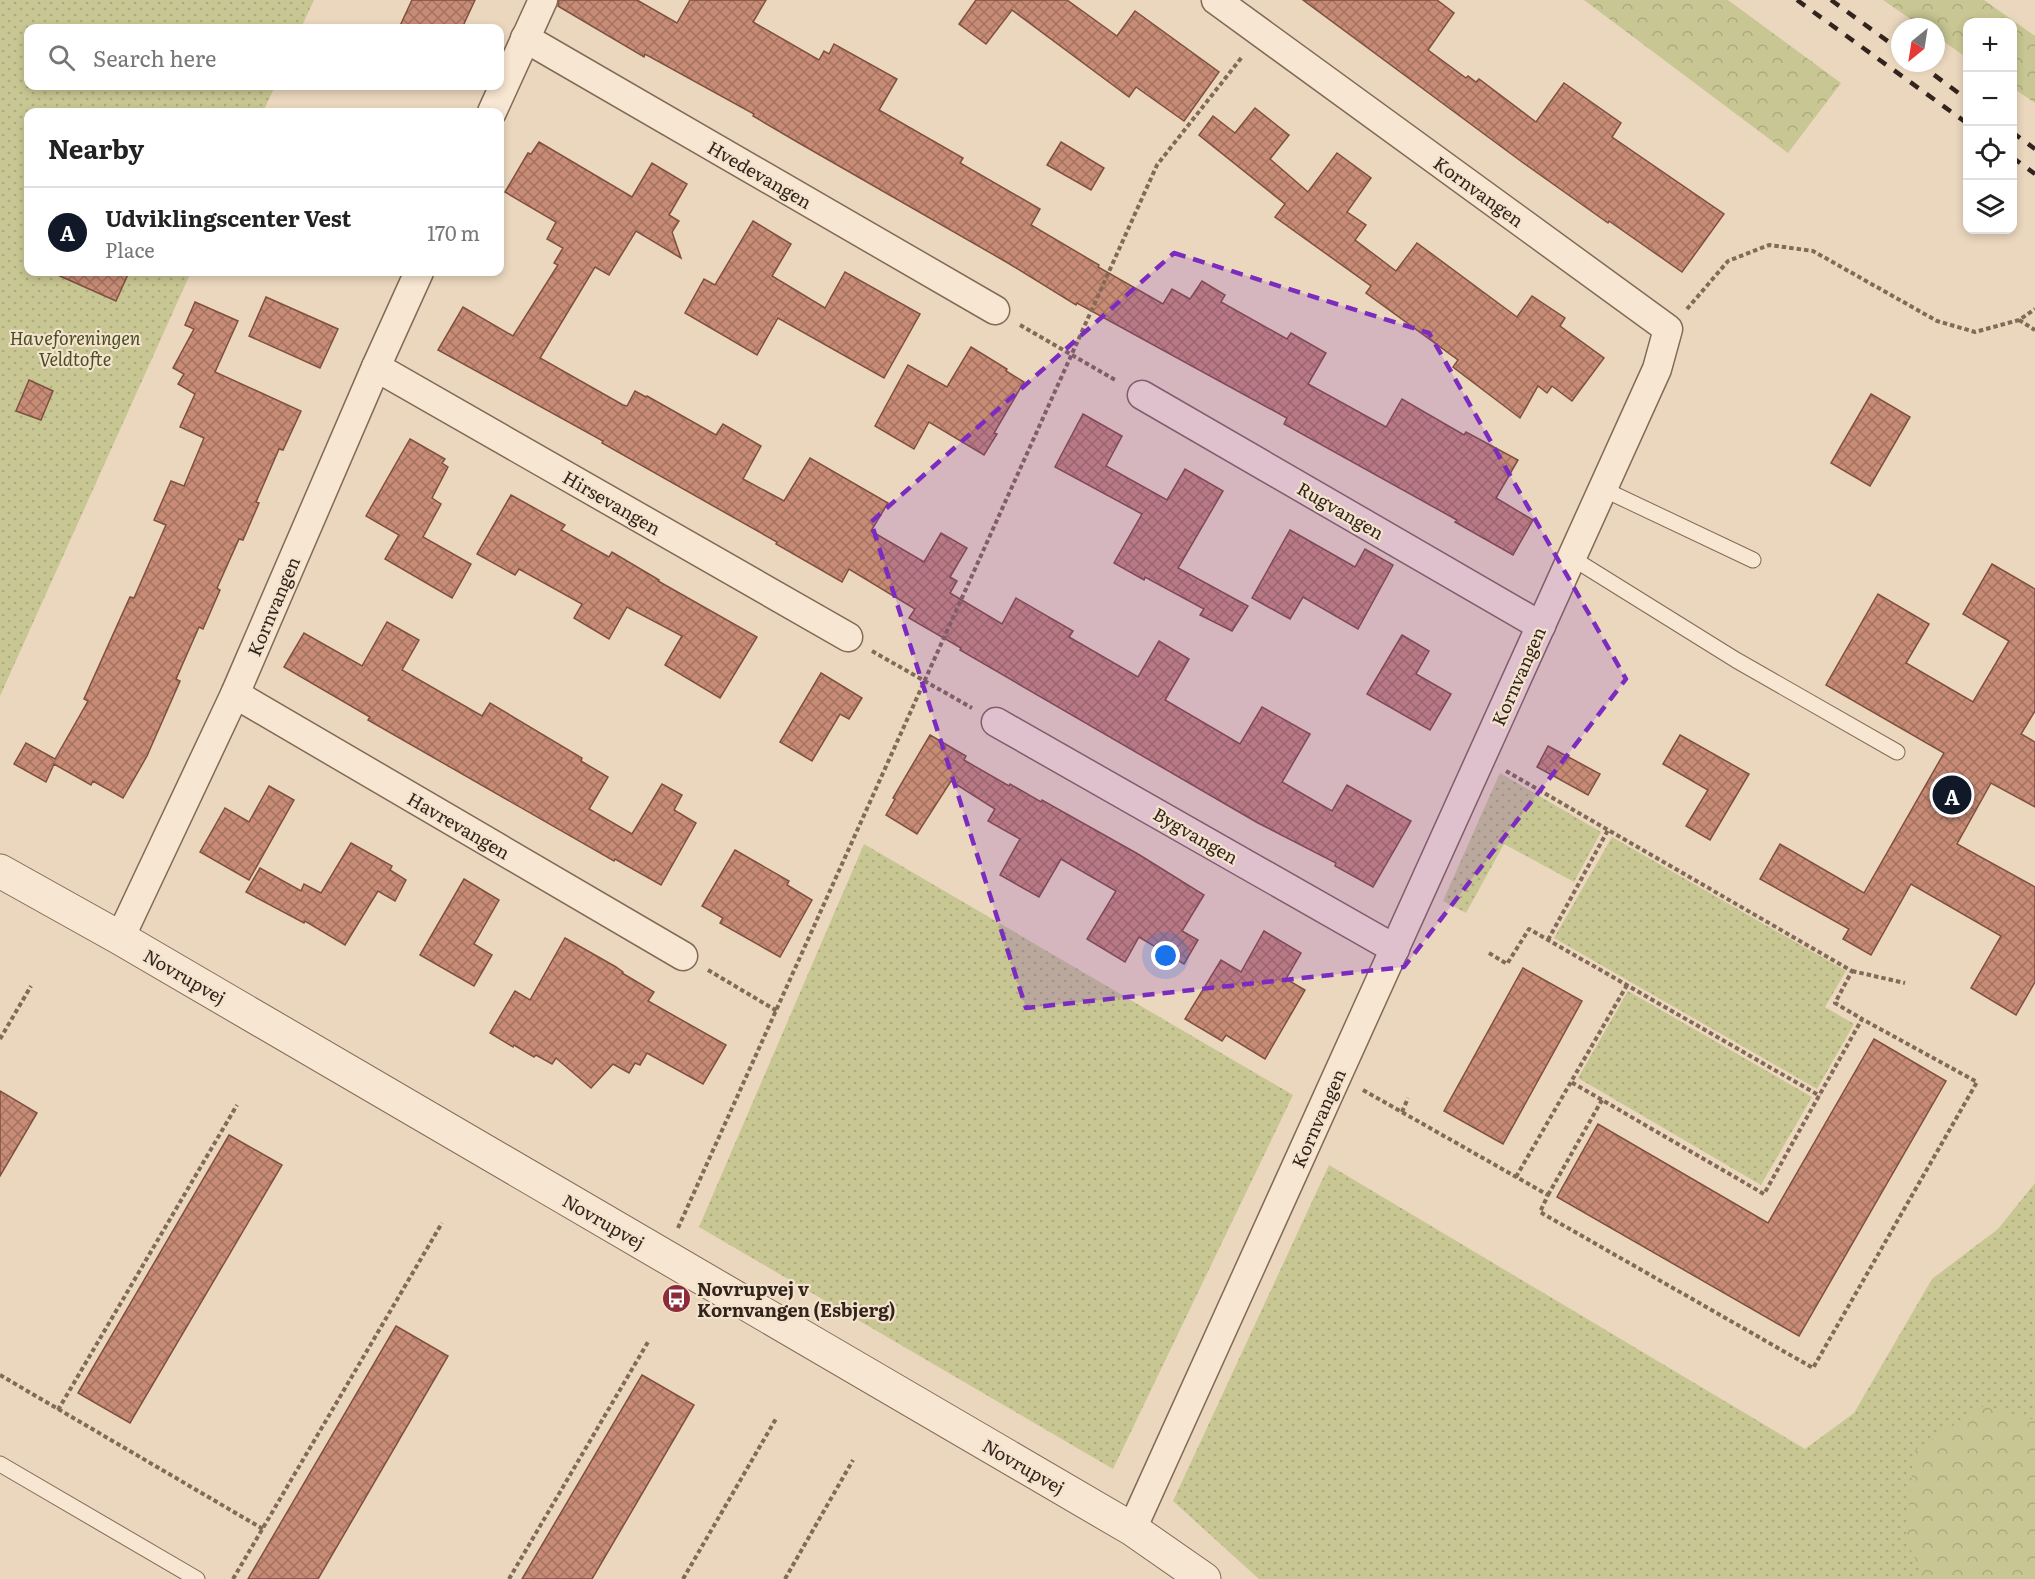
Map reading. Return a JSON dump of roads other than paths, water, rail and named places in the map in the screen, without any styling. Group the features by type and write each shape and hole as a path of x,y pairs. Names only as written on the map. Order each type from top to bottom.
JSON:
{"street":[{"path":"504,85 543,0"},
{"name":"Kornvangen","path":"1132,1529 1657,369 1668,329 1216,0"},
{"name":"Hvedevangen","path":"525,38 995,310"},
{"path":"494,108 502,90"},
{"name":"Kornvangen","path":"120,938 235,694 417,276"},
{"name":"Hirsevangen","path":"376,368 848,637"},
{"name":"Rugvangen","path":"1142,395 1541,626"},
{"name":"Havrevangen","path":"235,694 683,956"},
{"name":"Bygvangen","path":"996,722 1395,949"},
{"name":"Novrupvej","path":"0,871 120,938 1132,1529 1204,1579"}],"lane":[{"path":"1603,489 1753,560"},
{"path":"1572,558 1736,660 1897,752"},
{"path":"0,1464 197,1579"}],"railway":[{"path":"1797,0 1963,120"},
{"path":"1831,0 1891,43"},
{"path":"1930,72 1963,96"},
{"path":"2017,136 2035,149"},
{"path":"2017,161 2035,174"}],"place":[{"name":"Udviklingscenter Vest","path":"1952,795"},
{"name":"Novrupvej v Kornvangen (Esbjerg)","path":"676,1298"}],"park label":[{"name":"Haveforeningen Veldtofte","path":"75,347"}]}
